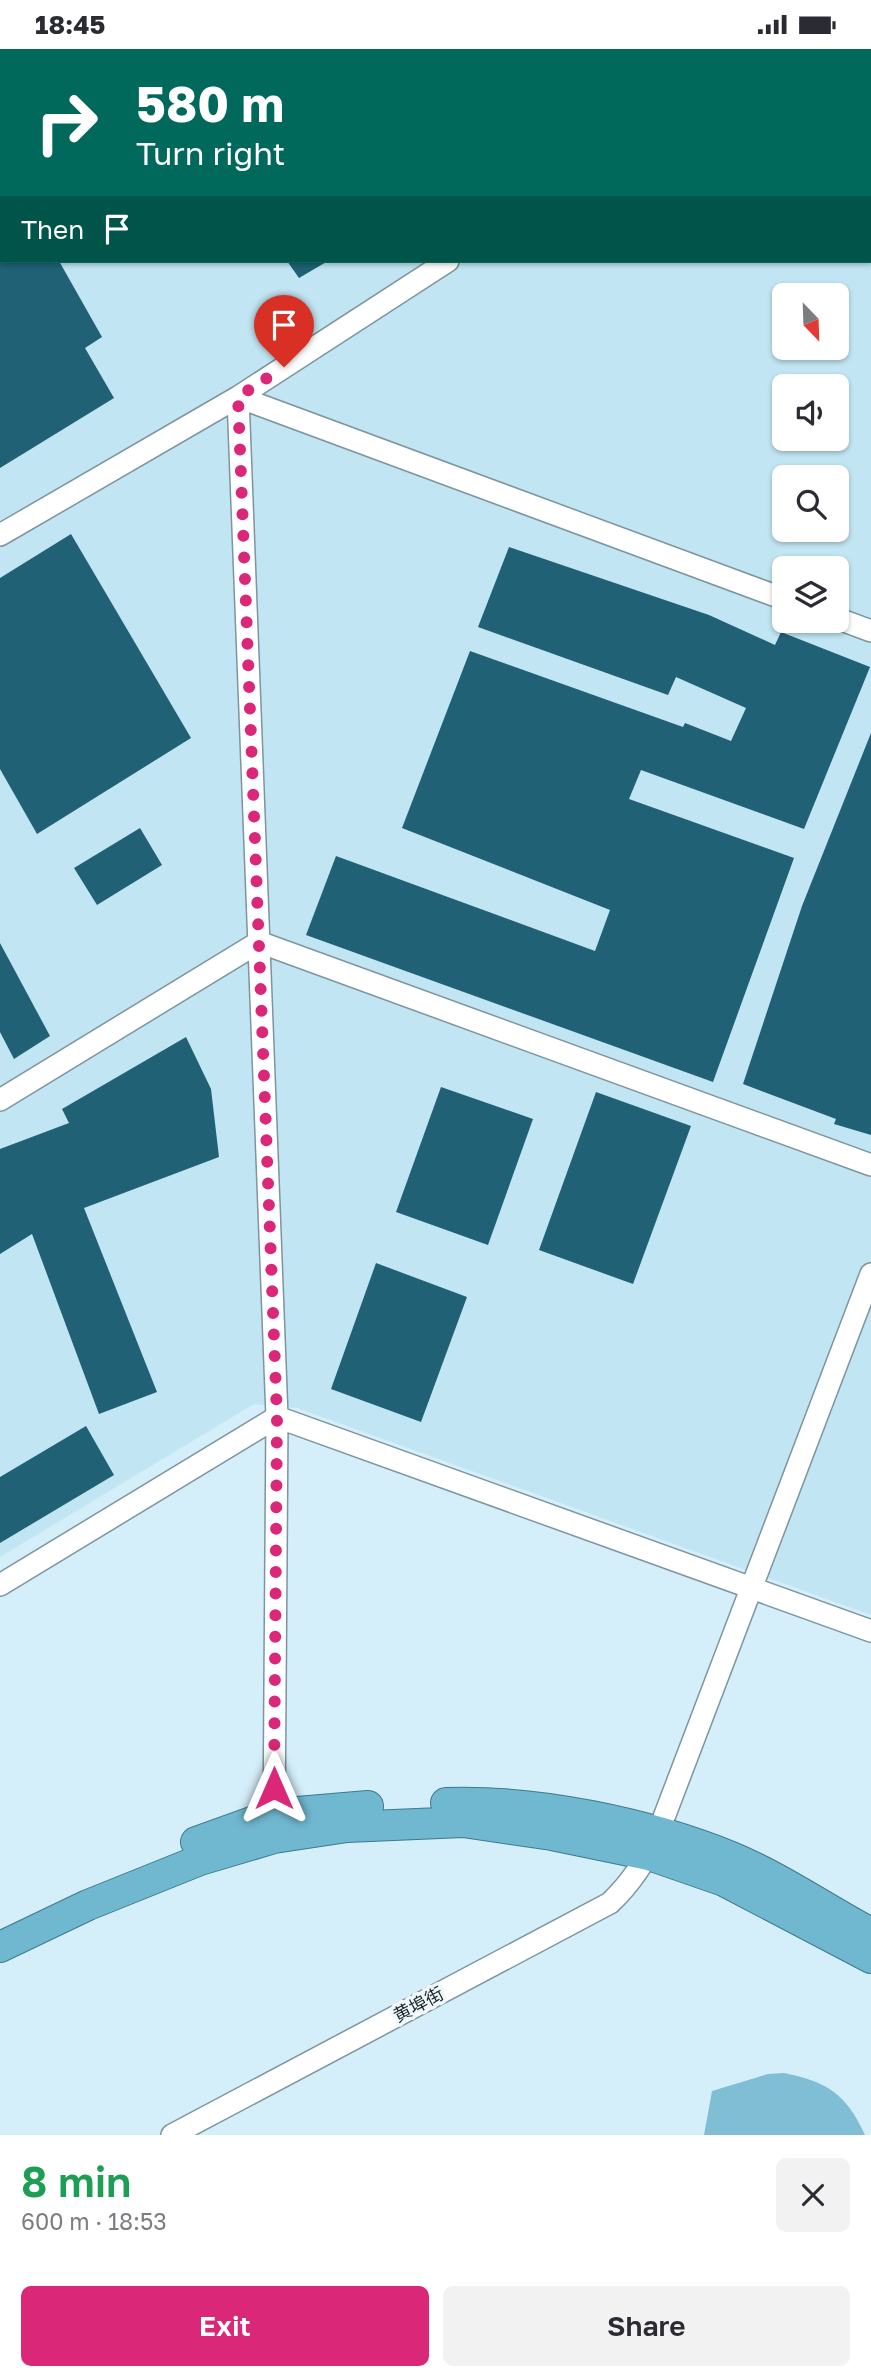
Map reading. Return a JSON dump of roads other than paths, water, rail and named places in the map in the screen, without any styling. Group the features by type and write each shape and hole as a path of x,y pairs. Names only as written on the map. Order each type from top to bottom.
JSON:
{"highway":[{"path":"0,1925 153,1859 274,1826 347,1827 463,1822 552,1835 653,1844 735,1859 871,1933"},
{"path":"0,1947 88,1905 200,1860 274,1826"},
{"path":"653,1844 871,1958"}],"street":[{"path":"0,535 238,397 445,263"},
{"path":"238,397 772,595"},
{"path":"238,397 277,1417 274,1826"},
{"path":"849,623 871,631"},
{"path":"0,1100 259,942"},
{"path":"259,942 871,1165"},
{"name":"黄埠街","path":"172,2135 610,1903 631,1883 653,1844 871,1274"},
{"path":"0,1585 277,1417"},
{"path":"277,1417 871,1631"}]}
